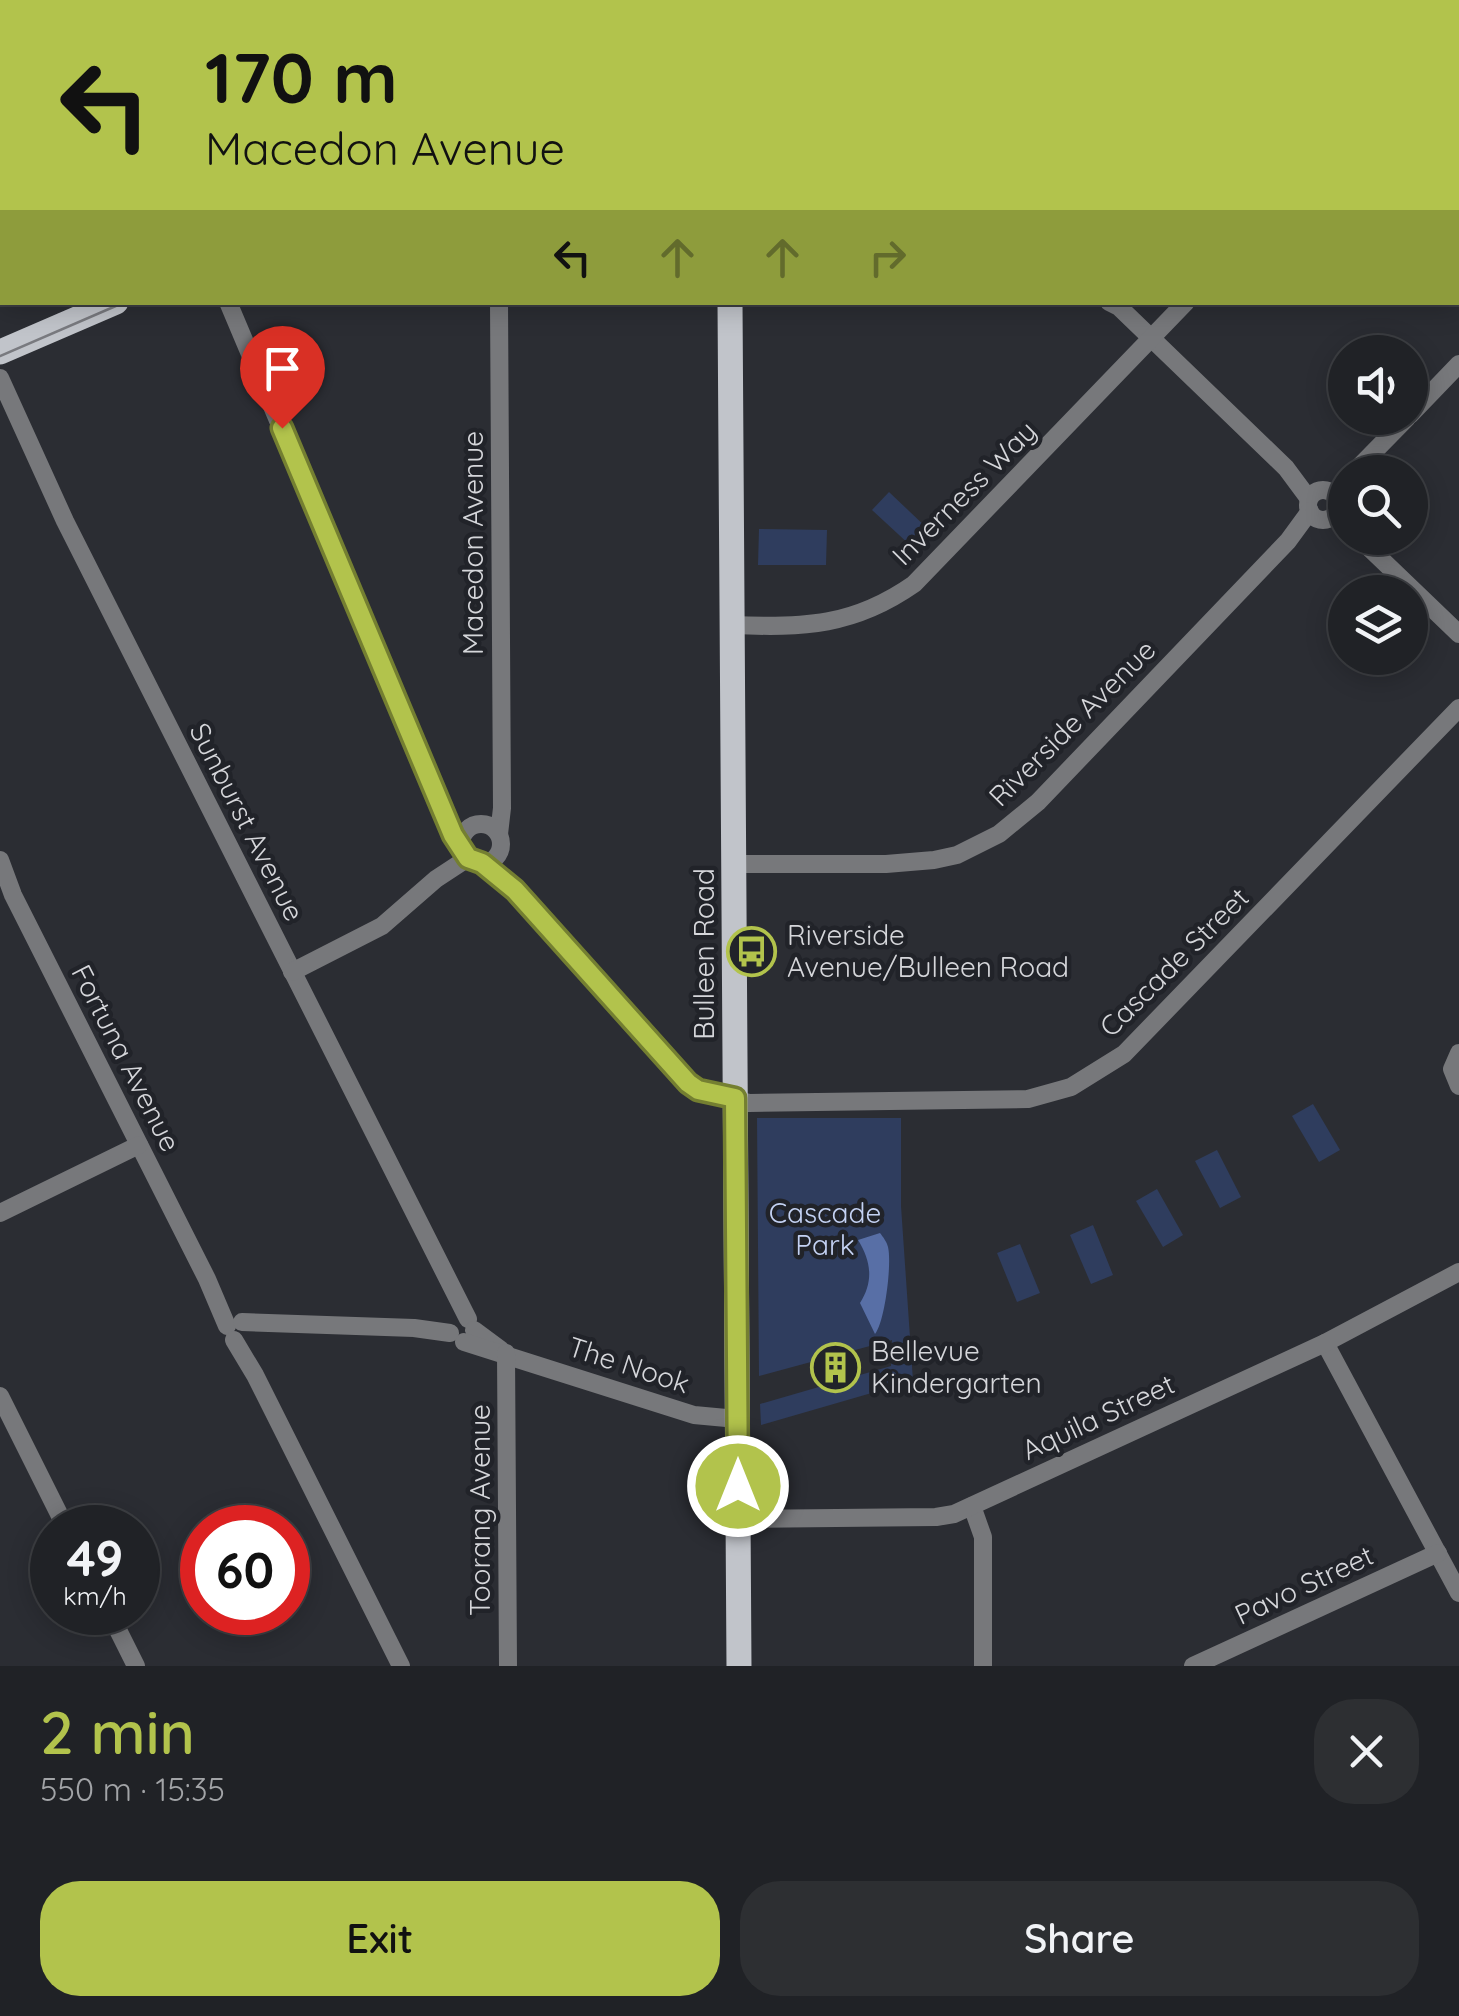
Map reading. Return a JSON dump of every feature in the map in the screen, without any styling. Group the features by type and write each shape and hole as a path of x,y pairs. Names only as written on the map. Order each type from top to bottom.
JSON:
{"main road":[{"path":"2,347 108,305"},
{"name":"Bulleen Road","path":"730,305 738,1666"}],"street":[{"path":"229,305 455,839 468,848 493,859 495,836 476,824 468,848 382,926 292,972"},
{"name":"Macedon Avenue","path":"498,305 502,784 495,836 515,890"},
{"path":"1115,305 1286,468 1328,500"},
{"name":"Inverness Way","path":"732,625 830,623 874,609 906,590 932,568 1183,305"},
{"path":"1428,396 1459,364"},
{"name":"Sunburst Avenue","path":"0,378 65,521 450,1288 460,1328"},
{"path":"1371,455 1391,435"},
{"name":"Riverside Avenue","path":"734,864 912,864 957,855 999,834 1038,802 1328,504"},
{"path":"1377,555 1459,634"},
{"name":"Cascade Street","path":"735,1098 756,1103 1002,1101 1050,1095 1094,1076 1148,1031 1459,708"},
{"name":"Macedon Avenue","path":"468,848 515,890 688,1083 698,1090 735,1098"},
{"name":"Fortuna Avenue","path":"0,860 13,894 139,1145 207,1279 238,1330 255,1375 401,1666"},
{"path":"1459,1052 1452,1069 1459,1086"},
{"path":"0,1212 139,1145"},
{"name":"Aquila Street","path":"738,1519 936,1518 972,1506 1326,1342 1459,1272"},
{"name":"The Nook","path":"238,1330 283,1326 460,1328 506,1354 694,1415 737,1419"},
{"path":"1326,1342 1459,1594"},
{"name":"Toorang Avenue","path":"506,1354 508,1666"},
{"path":"0,1396 54,1505"},
{"path":"972,1506 982,1528 983,1666"},
{"name":"Pavo Street","path":"1193,1666 1438,1553"},
{"path":"120,1635 136,1666"}],"green space":[{"path":"889,492 928,529 911,546 872,510"},
{"path":"759,529 827,530 826,565 758,565"},
{"path":"1313,1104 1340,1150 1319,1162 1292,1116"},
{"name":"Cascade Park","path":"757,1118 901,1118 901,1206 913,1381 761,1425 760,1404 891,1366 892,1340 759,1376"},
{"path":"1217,1150 1241,1197 1220,1208 1195,1161"},
{"path":"1157,1189 1183,1235 1163,1247 1136,1201"},
{"path":"1093,1225 1113,1275 1091,1284 1070,1235"},
{"path":"1020,1244 1040,1293 1017,1302 997,1253"}],"shaded area":[{"path":"880,1233 887,1245 889,1266 885,1305 875,1334 860,1303 869,1271 858,1240"}],"tram line":[{"path":"0,356 118,305"}],"place":[{"name":"Riverside Avenue/Bulleen Road","path":"752,951"},
{"name":"Bellevue Kindergarten","path":"836,1367"}],"route":[{"path":"282,428 464,854 482,863 515,890 688,1083 698,1090 735,1098 738,1486"}]}
